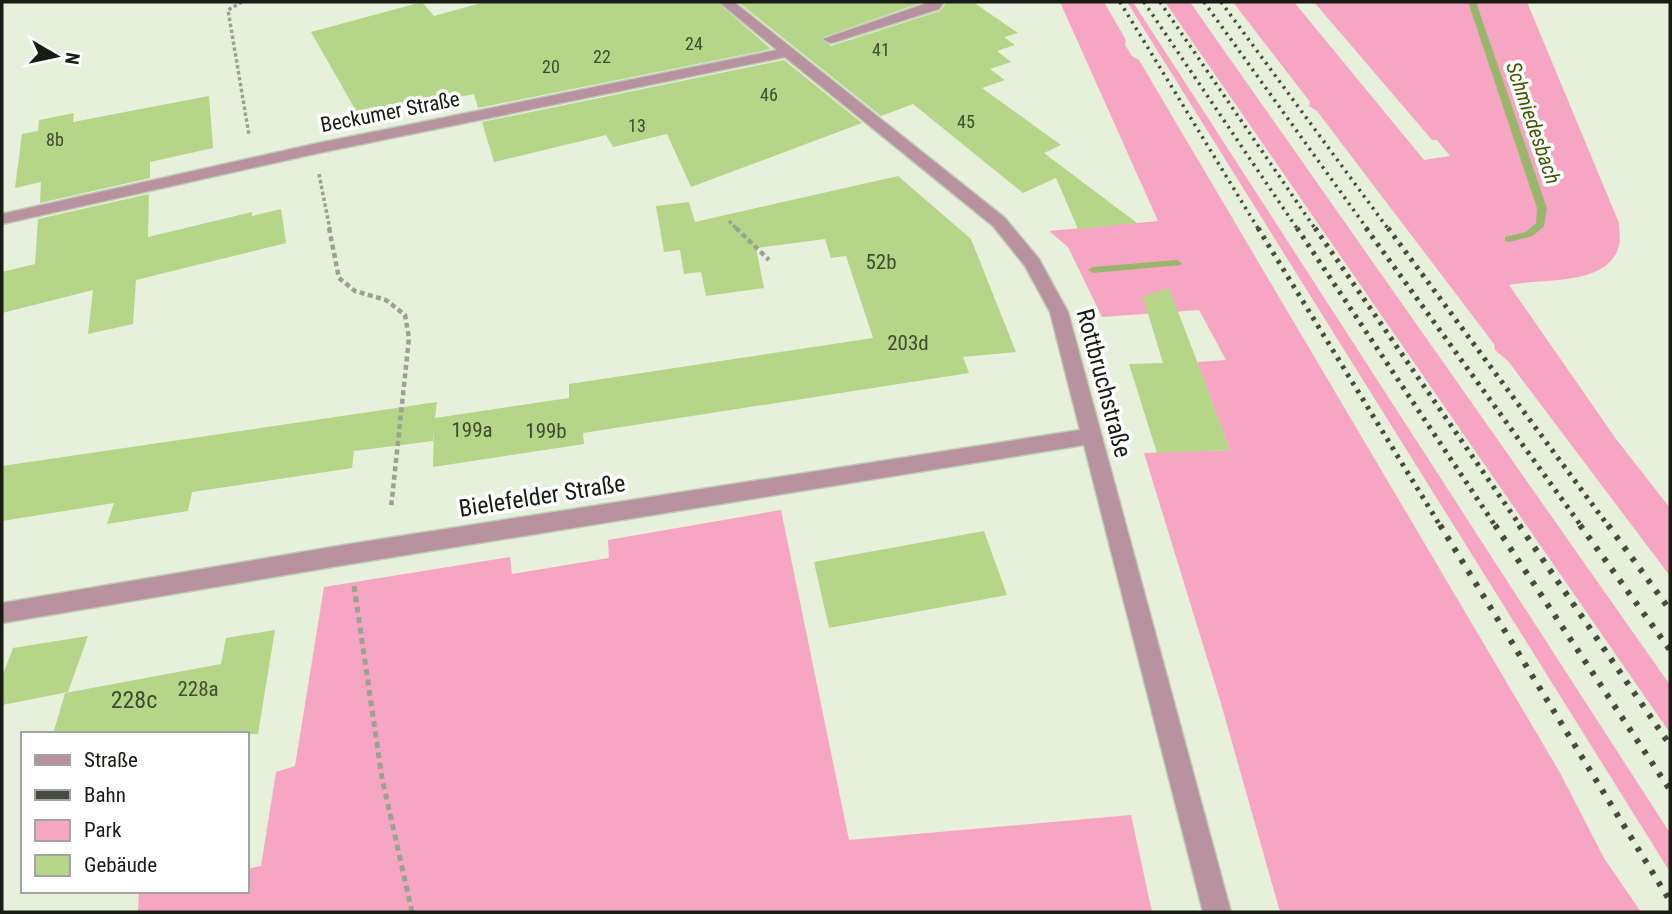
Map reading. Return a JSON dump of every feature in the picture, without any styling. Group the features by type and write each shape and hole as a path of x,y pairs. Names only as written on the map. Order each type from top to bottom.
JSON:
{"street":[{"name":"Rottbruchstraße","path":"726,2 999,222 1033,263 1059,312 1217,912"},
{"path":"830,39 937,2"},
{"name":"Beckumer Straße","path":"2,219 314,149 788,52"},
{"name":"Bielefelder Straße","path":"2,613 350,554 1091,437"}],"path":[{"path":"242,2 228,10 249,137"},
{"path":"314,149 340,278 355,291 386,300 405,315 409,338 391,509"},
{"path":"729,221 769,260"},
{"path":"350,554 382,778 412,912"}],"green space":[{"path":"1060,2 1104,2 1126,40 1125,45 1132,56 1139,60 1559,771 1604,858 1641,912 1280,912 1220,700 1144,453 1230,450 1197,362 1226,360 1199,310 1102,317 1068,247 1049,231 1158,221"},
{"path":"1127,2 1133,2 1670,833 1670,872"},
{"path":"1165,2 1190,2 1670,685 1670,733"},
{"path":"1233,2 1294,2 1424,160 1450,156 1437,140 1432,140 1314,2 1527,2 1619,223 1620,240 1612,259 1588,275 1509,285 1616,439 1670,508 1670,576 1508,361 1495,350 1494,344 1317,111 1309,106 1310,102"},
{"path":"781,510 849,840 1131,815 1152,912 138,912 139,893 248,893 248,869 261,866 276,772 295,766 324,587 510,557 512,574 609,558 608,540"}],"building":[{"path":"422,2 434,16 485,2 717,2 771,49 478,108 474,94 359,116 311,32"},
{"path":"738,2 923,2 821,38 831,46 940,11 947,2 973,2 1018,33 1004,37 1015,45 997,51 1011,62 990,69 1005,80 982,88 1061,145 1044,153 1137,223 1078,229 1056,178 1023,193 913,104 881,116"},
{"path":"784,60 862,123 691,187 667,134 613,147 606,135 494,162 482,122"},
{"path":"209,96 213,148 150,162 150,178 40,203 41,182 15,188 22,134 38,131 39,120 74,113 73,122"},
{"path":"898,176 971,239 1016,352 963,357 969,373 583,433 584,444 433,467 434,428 433,441 354,451 352,468 192,492 188,511 107,524 114,503 2,521 2,466 437,402 435,418 569,398 569,384 873,338 846,256 831,258 825,239 756,248 764,288 706,296 701,272 684,274 680,250 664,252 656,206 689,202 695,222"},
{"path":"149,194 148,237 252,212 252,216 281,209 286,243 136,280 133,324 88,334 93,290 2,313 2,272 35,264 38,219"},
{"path":"1169,288 1230,450 1157,453 1129,364 1163,363 1143,297"},
{"path":"984,531 1007,595 829,628 814,562"},
{"path":"275,630 258,734 54,732 65,693 221,664 226,638"},
{"path":"88,636 68,692 2,705 2,677 13,648"}],"waterway":[{"name":"Schmiedesbach","path":"1472,2 1542,208 1541,224 1529,234 1509,239"},
{"name":"Schmiedesbach","path":"1093,270 1177,263"}],"railway":[{"path":"1120,2 1259,230"},
{"path":"1144,2 1298,230"},
{"path":"1160,2 1316,230"},
{"path":"1204,2 1368,230"},
{"path":"1221,2 1389,230"},
{"path":"1258,228 1441,527"},
{"path":"1297,228 1496,527"},
{"path":"1315,228 1521,527"},
{"path":"1366,228 1582,527"},
{"path":"1388,228 1609,527"},
{"path":"1440,525 1670,901"},
{"path":"1495,525 1670,790"},
{"path":"1519,525 1670,745"},
{"path":"1580,525 1670,650"},
{"path":"1608,525 1670,610"}]}
